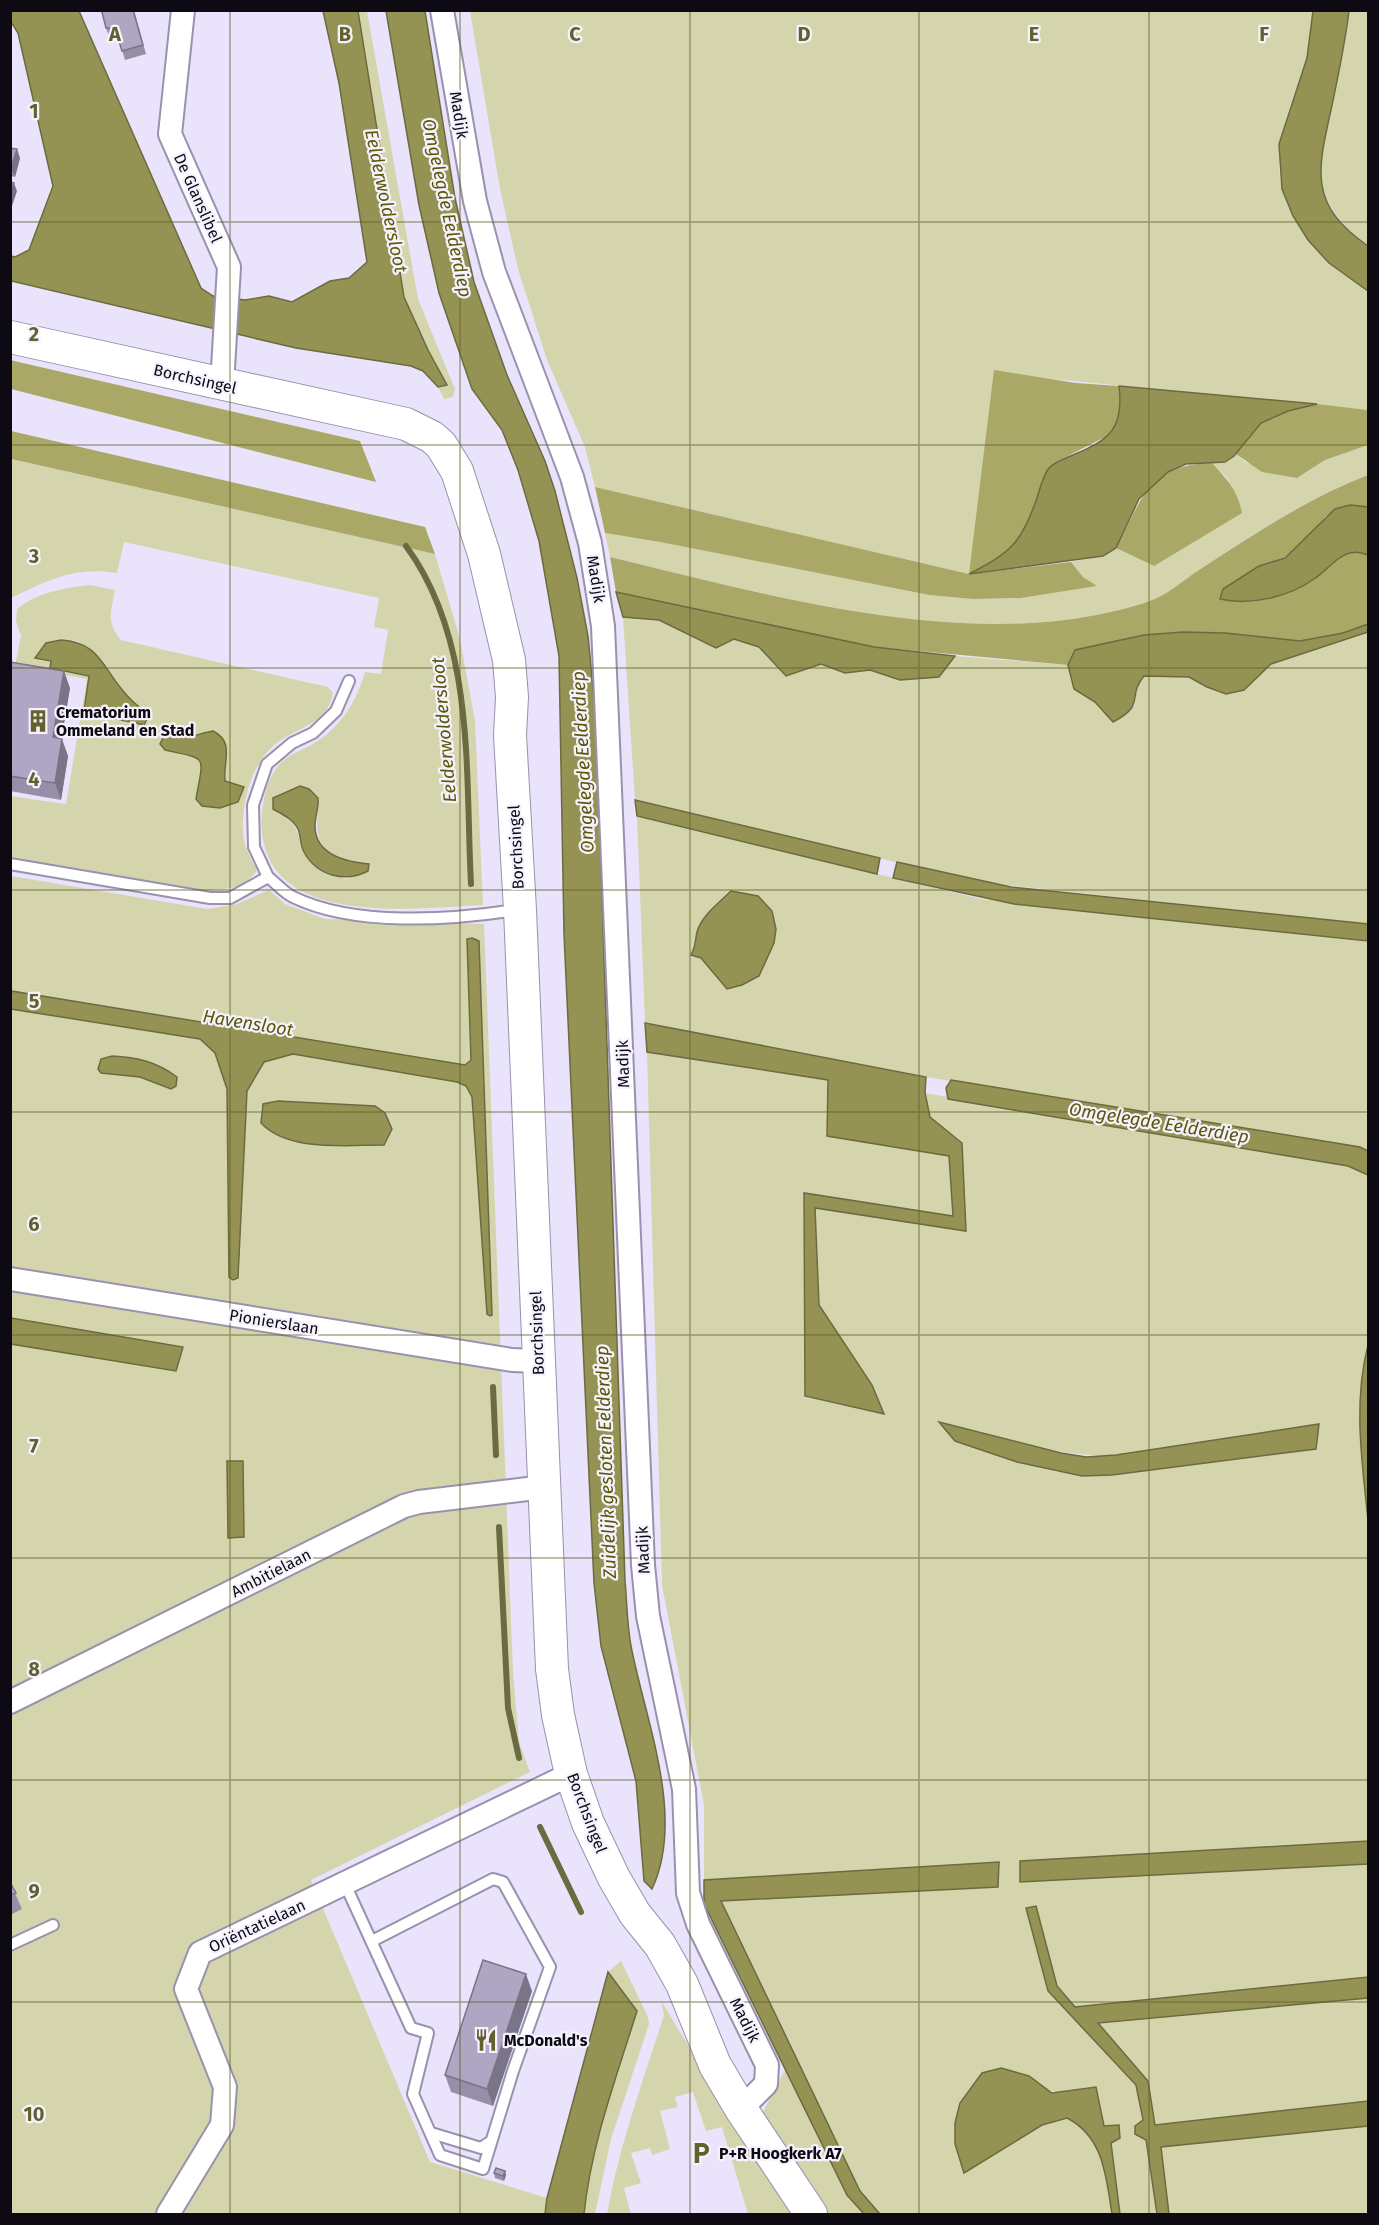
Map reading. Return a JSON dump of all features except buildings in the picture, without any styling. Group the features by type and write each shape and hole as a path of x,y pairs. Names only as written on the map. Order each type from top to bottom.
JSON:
{"main road":[{"name":"Borchsingel","path":"10,337 379,420 406,424 432,436 449,454 457,471 484,554 504,632 512,697 510,735 520,910 538,1361 552,1669 558,1715 571,1774 588,1823 635,1914 660,1945 682,1984 716,2066 741,2109 811,2214"}],"street":[{"name":"De Glanslibel","path":"183,10 170,134 229,267 230,284 222,385"},
{"name":"Madijk","path":"442,10 475,201 494,272 572,477 590,543 603,626 642,1565 648,1616 684,1789 688,1893 702,1934 767,2065 765,2084 741,2109"},
{"name":"Pionierslaan","path":"10,1279 512,1360 538,1361"},
{"name":"Ambitielaan","path":"10,1702 404,1506 419,1502 544,1487"},
{"name":"Oriëntatielaan","path":"168,2214 222,2125 225,2088 186,1989 200,1953 571,1774"}],"lane":[{"path":"349,681 336,711 313,732 292,743 267,764 253,805 254,847 268,877 291,897 330,911 398,918 493,914 520,910"},
{"path":"10,864 210,898 230,898 268,877"},
{"path":"345,1884 411,2028 429,2033 413,2094 440,2155 483,2169 490,2142 550,1967 503,1882 493,1879 372,1941"},
{"path":"10,1945 53,1925"},
{"path":"431,2133 481,2148 490,2142"}],"green space":[{"path":"358,11 367,11 418,299 455,389 453,397 444,399 438,387 447,385 404,297"},
{"path":"470,11 1313,11 1307,58 1289,110 1279,168 1282,189 1293,216 1329,263 1368,291 1368,410 1043,378 969,574 595,487 585,447 547,360 518,269 500,189"},
{"path":"1349,11 1368,11 1368,246 1356,237 1336,215 1323,190 1320,176 1321,145 1329,119"},
{"path":"1368,445 1368,475 1281,518 1163,595 1111,612 1037,623 977,624 915,619 852,611 789,599 610,557 605,533 929,595 972,599 1021,598 1096,586 1083,577 1071,562 1103,556 1116,548 1154,566 1229,480 1212,463 1225,462 1236,454 1245,462 1297,478 1325,460"},
{"path":"10,459 435,554 460,639 475,721 483,905 389,909 354,906 322,899 295,887 274,867 263,839 261,823 263,805 270,779 278,766 296,752 323,738 339,722 352,703 365,672 381,674 388,630 374,627 379,598 124,542 117,573 88,571 62,576 11,598","holes":["319,807 318,833 326,850 344,859 369,864 347,879 328,873 312,863 304,852 297,831 288,817"]},
{"path":"90,585 115,590 111,622 121,640 328,687 333,693 330,703 320,717 271,748 255,772 249,785 243,814 243,827 246,848 257,870 252,877 240,885 204,891 11,858 10,796 66,804 87,679 15,666 21,636 16,621 17,609 42,595 61,589","holes":["61,640 78,641 148,715 144,725 107,717 83,718 90,676 50,668 51,661 35,658 46,643","167,730 184,738 202,733 227,757 225,781 232,785 196,799 201,774 199,762 188,755 177,753"]},
{"path":"623,617 659,620 716,648 734,639 759,647 786,675 821,664 845,673 870,670 900,680 939,677 955,656 1068,665 1074,689 1095,702 1113,722 1135,705 1137,685 1144,676 1189,677 1227,694 1244,690 1271,664 1368,632 1368,924 979,882 635,800"},
{"path":"637,816 981,899 1368,941 1368,1151 1359,1147 926,1077 645,1023","holes":["731,891 758,896 742,985 726,988 701,958 691,955"]},
{"path":"11,876 207,909 237,904 269,890 285,904 325,919 484,924 513,1672 519,1742 530,1772 311,1880 430,2162 547,2198 545,2214 11,2214 11,1344 176,1371 183,1347 11,1318 10,1009 200,1039 215,1053 227,1089 229,1277 233,1280 239,1278 247,1090 264,1062 293,1054 457,1082 466,1086 472,1097 487,1314 492,1315 484,1073 467,939 471,1060 465,1065 11,991","holes":["135,1057 140,1077 101,1073","278,1101 338,1104 359,1145 291,1140 260,1111 263,1104"]},
{"path":"647,1052 828,1080 827,1136 949,1156 953,1216 804,1193 805,1396 883,1414 872,1385 819,1305 815,1208 966,1231 962,1143 930,1117 925,1093 1348,1166 1368,1175 1368,1345 1363,1368 1360,1412 1369,1562 1368,1841 1020,1861 1020,1882 1368,1864 1368,1977 1075,2007 1057,1986 1036,1906 1027,1908 1048,1991 1136,2085 1157,2214 1120,2214 1111,2143 1119,2125 1104,2126 1096,2087 1074,2092 1061,2092 1040,2085 963,2172 1042,2125 1067,2118 1089,2136 1096,2147 1105,2172 1112,2214 880,2214 860,2191 721,1901 998,1887 999,1863 704,1880 704,1805 662,1585","holes":["1319,1425 1056,1472 976,1430 1063,1452 1116,1455"]},
{"path":"621,1961 648,2017 649,2024 611,2139 595,2214 584,2214 598,2137 637,2011 608,1972"},
{"path":"1368,1998 1368,2101 1154,2125 1148,2081 1097,2023"},
{"path":"661,2001 720,2097 799,2214 748,2214 722,2127 706,2131 693,2092 675,2097 678,2107 660,2111 670,2149 652,2155 650,2148 631,2153 641,2183 624,2188 631,2214 607,2214 625,2139 664,2015"},
{"path":"785,2070 847,2195 864,2214 826,2214 761,2116"},
{"path":"1368,2126 1368,2214 1169,2214 1160,2147"}],"shaded area":[{"path":"10,360 360,441 376,482 11,389"},
{"path":"994,370 1076,383 1119,386 1122,409 1118,423 1105,437 1058,461 1036,502 1028,526 1016,543 1003,557 971,574 1071,562 1083,577 1097,586 1021,598 972,599 929,595 605,533 595,487 969,574"},
{"path":"1317,404 1368,410 1368,445 1325,460 1297,478 1262,472 1236,454 1261,423 1288,411"},
{"path":"11,431 425,527 435,554 11,459"},
{"path":"1212,463 1231,486 1238,498 1242,513 1154,566 1116,548 1141,500 1160,478 1173,470 1190,465"},
{"path":"1368,475 1368,507 1350,505 1326,516 1313,533 1285,557 1259,566 1224,589 1221,599 1244,601 1269,598 1304,585 1345,555 1360,552 1368,555 1368,624 1343,633 1300,641 1225,633 1183,632 1144,635 1075,650 1068,665 874,647 616,592 610,557 789,599 852,611 977,624 1037,623 1096,615 1135,606 1157,598 1281,518"}],"water":[{"path":"11,11 79,11 201,288 213,296 245,300 269,296 292,302 330,281 349,278 367,262 339,83 323,11 358,11 404,297 447,385 438,387 423,371 411,366 296,348 11,281 11,256 15,257 29,250 53,186 18,33 11,22"},
{"path":"386,11 425,11 455,198 474,282 507,375 545,461 555,491 577,578 588,636 596,718 625,1581 631,1646 660,1768 664,1800 665,1831 661,1861 652,1889 644,1881 636,1781 601,1646 594,1583 564,934 559,656 539,541 518,470 502,430 472,389 439,293 419,205"},
{"path":"1313,11 1349,11 1323,152 1322,186 1335,216 1368,246 1368,291 1329,263 1308,240 1293,216 1282,189 1279,144 1307,58"},
{"path":"1119,386 1317,404 1288,411 1261,423 1234,456 1225,462 1186,464 1168,472 1139,499 1116,548 1103,556 969,574 1005,552 1020,536 1049,468 1097,443 1112,430 1119,412"},
{"path":"1350,505 1368,507 1368,555 1352,552 1345,555 1314,579 1281,595 1244,601 1220,599 1223,589 1259,566 1285,558 1335,509"},
{"path":"616,592 874,647 955,656 939,677 900,680 870,670 845,673 821,664 786,676 759,647 734,639 716,648 659,620 623,617"},
{"path":"1368,624 1368,632 1271,664 1244,690 1226,694 1189,677 1144,676 1136,690 1130,710 1113,722 1095,702 1074,689 1068,665 1075,650 1144,635 1183,632 1225,633 1300,641 1343,633"},
{"path":"61,640 84,645 98,657 127,695 149,715 144,725 107,717 83,718 89,676 50,668 51,661 35,658 46,643"},
{"path":"167,730 183,737 213,731 220,735 226,746 225,781 244,787 238,802 220,808 202,806 196,799 201,773 200,761 189,755 165,750 160,744"},
{"path":"300,786 309,789 318,798 315,826 320,844 342,859 369,864 368,871 359,875 341,877 324,872 310,860 303,849 296,825 273,809 273,798"},
{"path":"635,800 880,858 877,874 637,816"},
{"path":"897,862 1011,887 1368,924 1368,941 1014,904 893,878"},
{"path":"731,891 758,896 772,911 776,929 774,943 759,976 742,985 727,989 701,958 691,955 702,920"},
{"path":"472,938 479,941 492,1315 490,1316 487,1314 472,1097 466,1086 457,1082 293,1054 264,1062 247,1091 238,1278 233,1280 229,1277 227,1089 215,1053 200,1039 11,1009 11,991 465,1065 471,1060 467,939"},
{"path":"645,1023 926,1077 925,1093 930,1117 962,1143 966,1231 815,1208 819,1305 872,1385 884,1414 805,1396 804,1193 953,1216 949,1156 827,1136 828,1080 647,1052"},
{"path":"112,1056 138,1059 154,1064 177,1077 176,1086 171,1089 140,1077 101,1073 98,1069 101,1059"},
{"name":"Omgelegde Eelderdiep","path":"951,1080 1360,1147 1368,1151 1368,1175 1348,1166 948,1099 946,1088"},
{"path":"278,1101 375,1106 385,1113 392,1129 384,1145 336,1146 302,1143 286,1139 261,1123 263,1104"},
{"path":"10,1318 183,1347 176,1371 11,1344"},
{"path":"1368,1345 1368,1520 1361,1454 1360,1410 1363,1367"},
{"path":"939,1422 1061,1453 1086,1457 1116,1455 1319,1424 1316,1449 1112,1475 1082,1476 1017,1462 955,1441"},
{"path":"227,1461 243,1461 244,1537 228,1538"},
{"path":"1368,1841 1368,1864 1020,1882 1020,1861"},
{"path":"999,1862 998,1887 721,1901 860,2191 880,2214 864,2214 847,2195 704,1904 704,1880"},
{"path":"1036,1906 1057,1986 1075,2007 1368,1977 1368,1998 1098,2023 1148,2081 1155,2125 1368,2101 1368,2126 1161,2147 1169,2214 1157,2214 1146,2140 1135,2134 1135,2126 1143,2120 1136,2085 1048,1991 1026,1908"},
{"path":"608,1972 637,2011 598,2137 584,2214 545,2214 547,2198"},
{"path":"1001,2068 1029,2076 1052,2093 1096,2087 1104,2126 1119,2125 1120,2138 1111,2143 1120,2214 1112,2214 1105,2172 1096,2147 1079,2126 1067,2118 1042,2125 964,2173 955,2144 955,2123 960,2103 982,2073"}],"waterway":[{"name":"Eelderwoldersloot","path":"406,546 429,583 445,623 456,665 463,709 471,884"},
{"path":"493,1387 496,1455"},
{"path":"499,1527 508,1708 519,1758"},
{"path":"540,1827 581,1912"}],"place":[{"name":"Crematorium Ommeland en Stad","path":"38,721"},
{"name":"McDonald's","path":"486,2040"},
{"name":"P+R Hoogkerk A7","path":"701,2153"}],"water label":[{"name":"Havensloot","path":"248,1023"},
{"name":"Zuidelijk gesloten Eelderdiep","path":"606,1462"}]}
